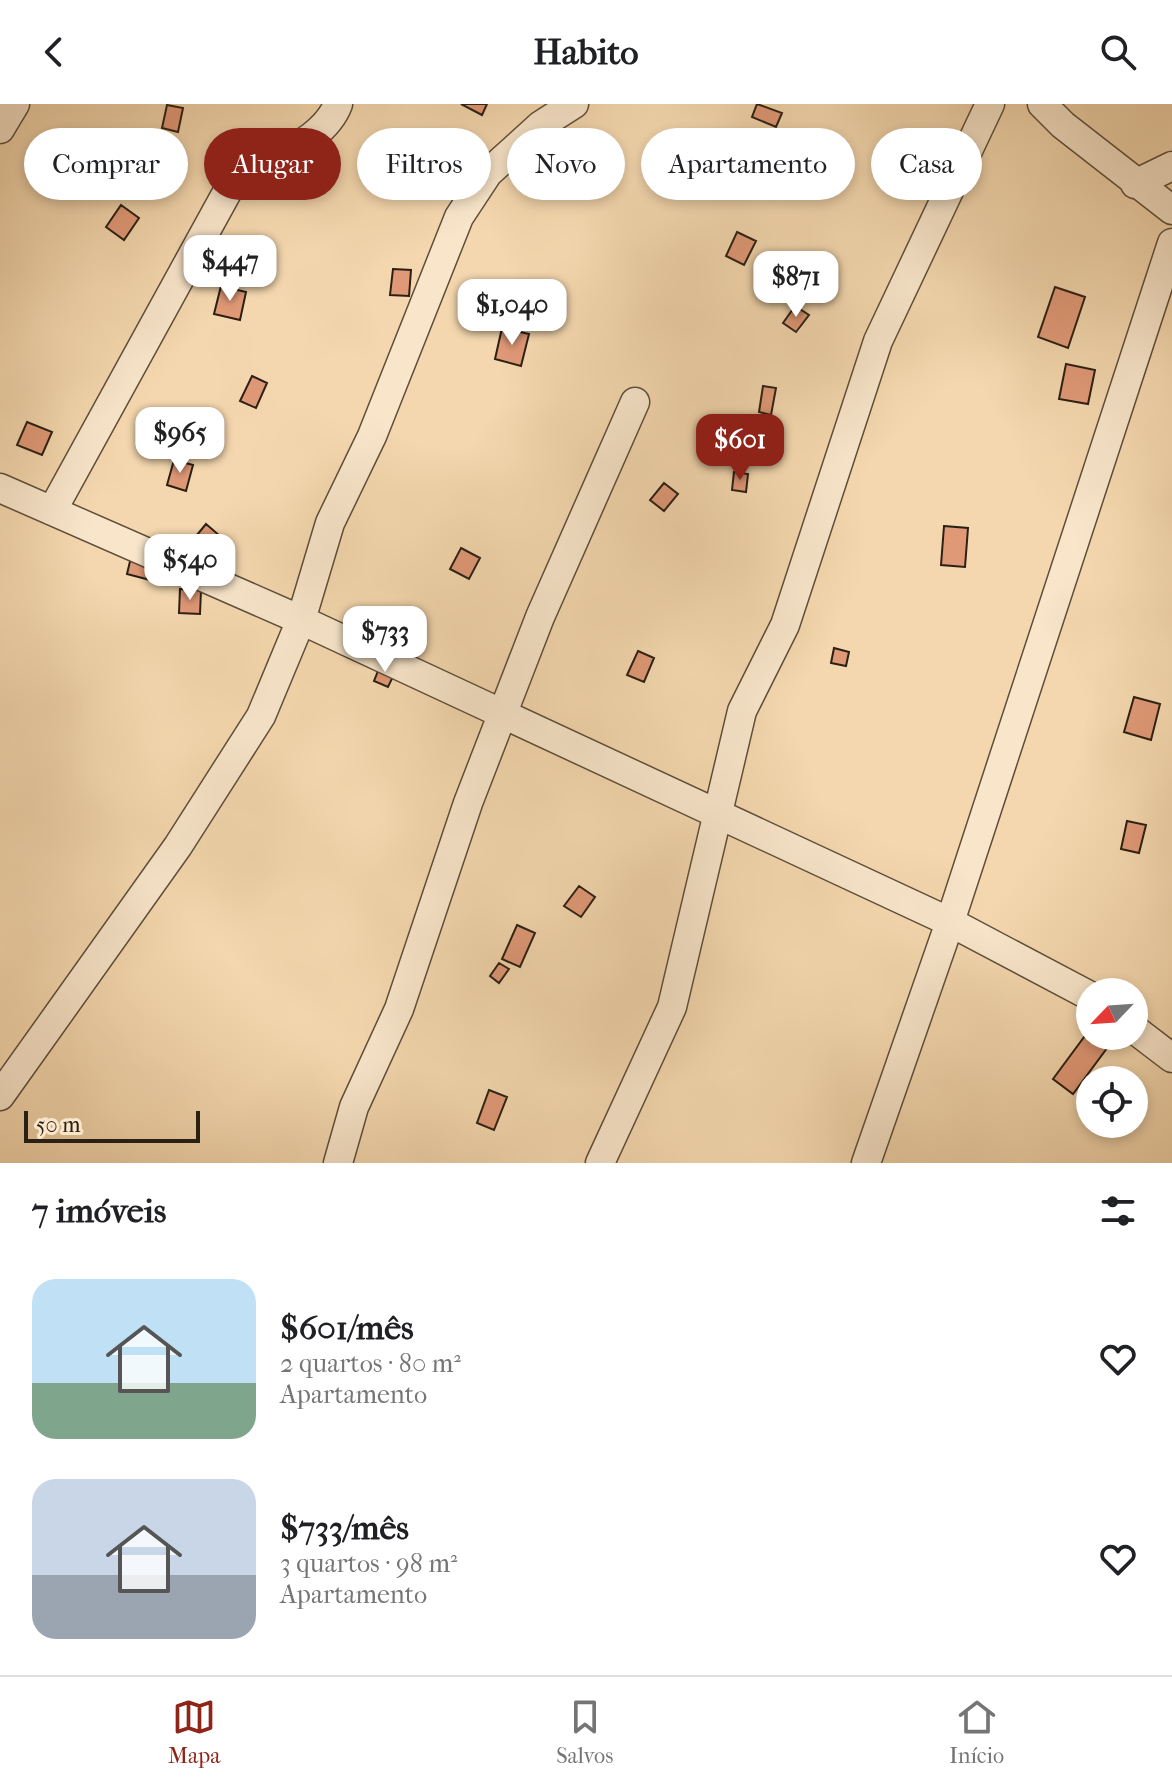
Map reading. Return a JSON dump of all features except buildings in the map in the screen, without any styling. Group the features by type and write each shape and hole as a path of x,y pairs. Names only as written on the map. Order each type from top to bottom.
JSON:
{"street":[{"path":"0,129 15,104"},
{"path":"52,511 242,165 277,156 318,132 333,119 338,104"},
{"path":"0,1096 178,846 261,716 301,620 330,523 372,436 459,217 488,173 541,125 574,104"},
{"path":"600,1163 672,1007 742,711 785,625 878,341 990,104"},
{"path":"1042,104 1135,184 1172,210"},
{"path":"1135,184 1172,166"},
{"path":"866,1163 950,922 1172,243"},
{"path":"338,1163 354,1107 399,1009 468,803 540,617 635,402"},
{"path":"0,488 301,620 950,922 1076,989"},
{"path":"1148,1040 1172,1058"}]}
